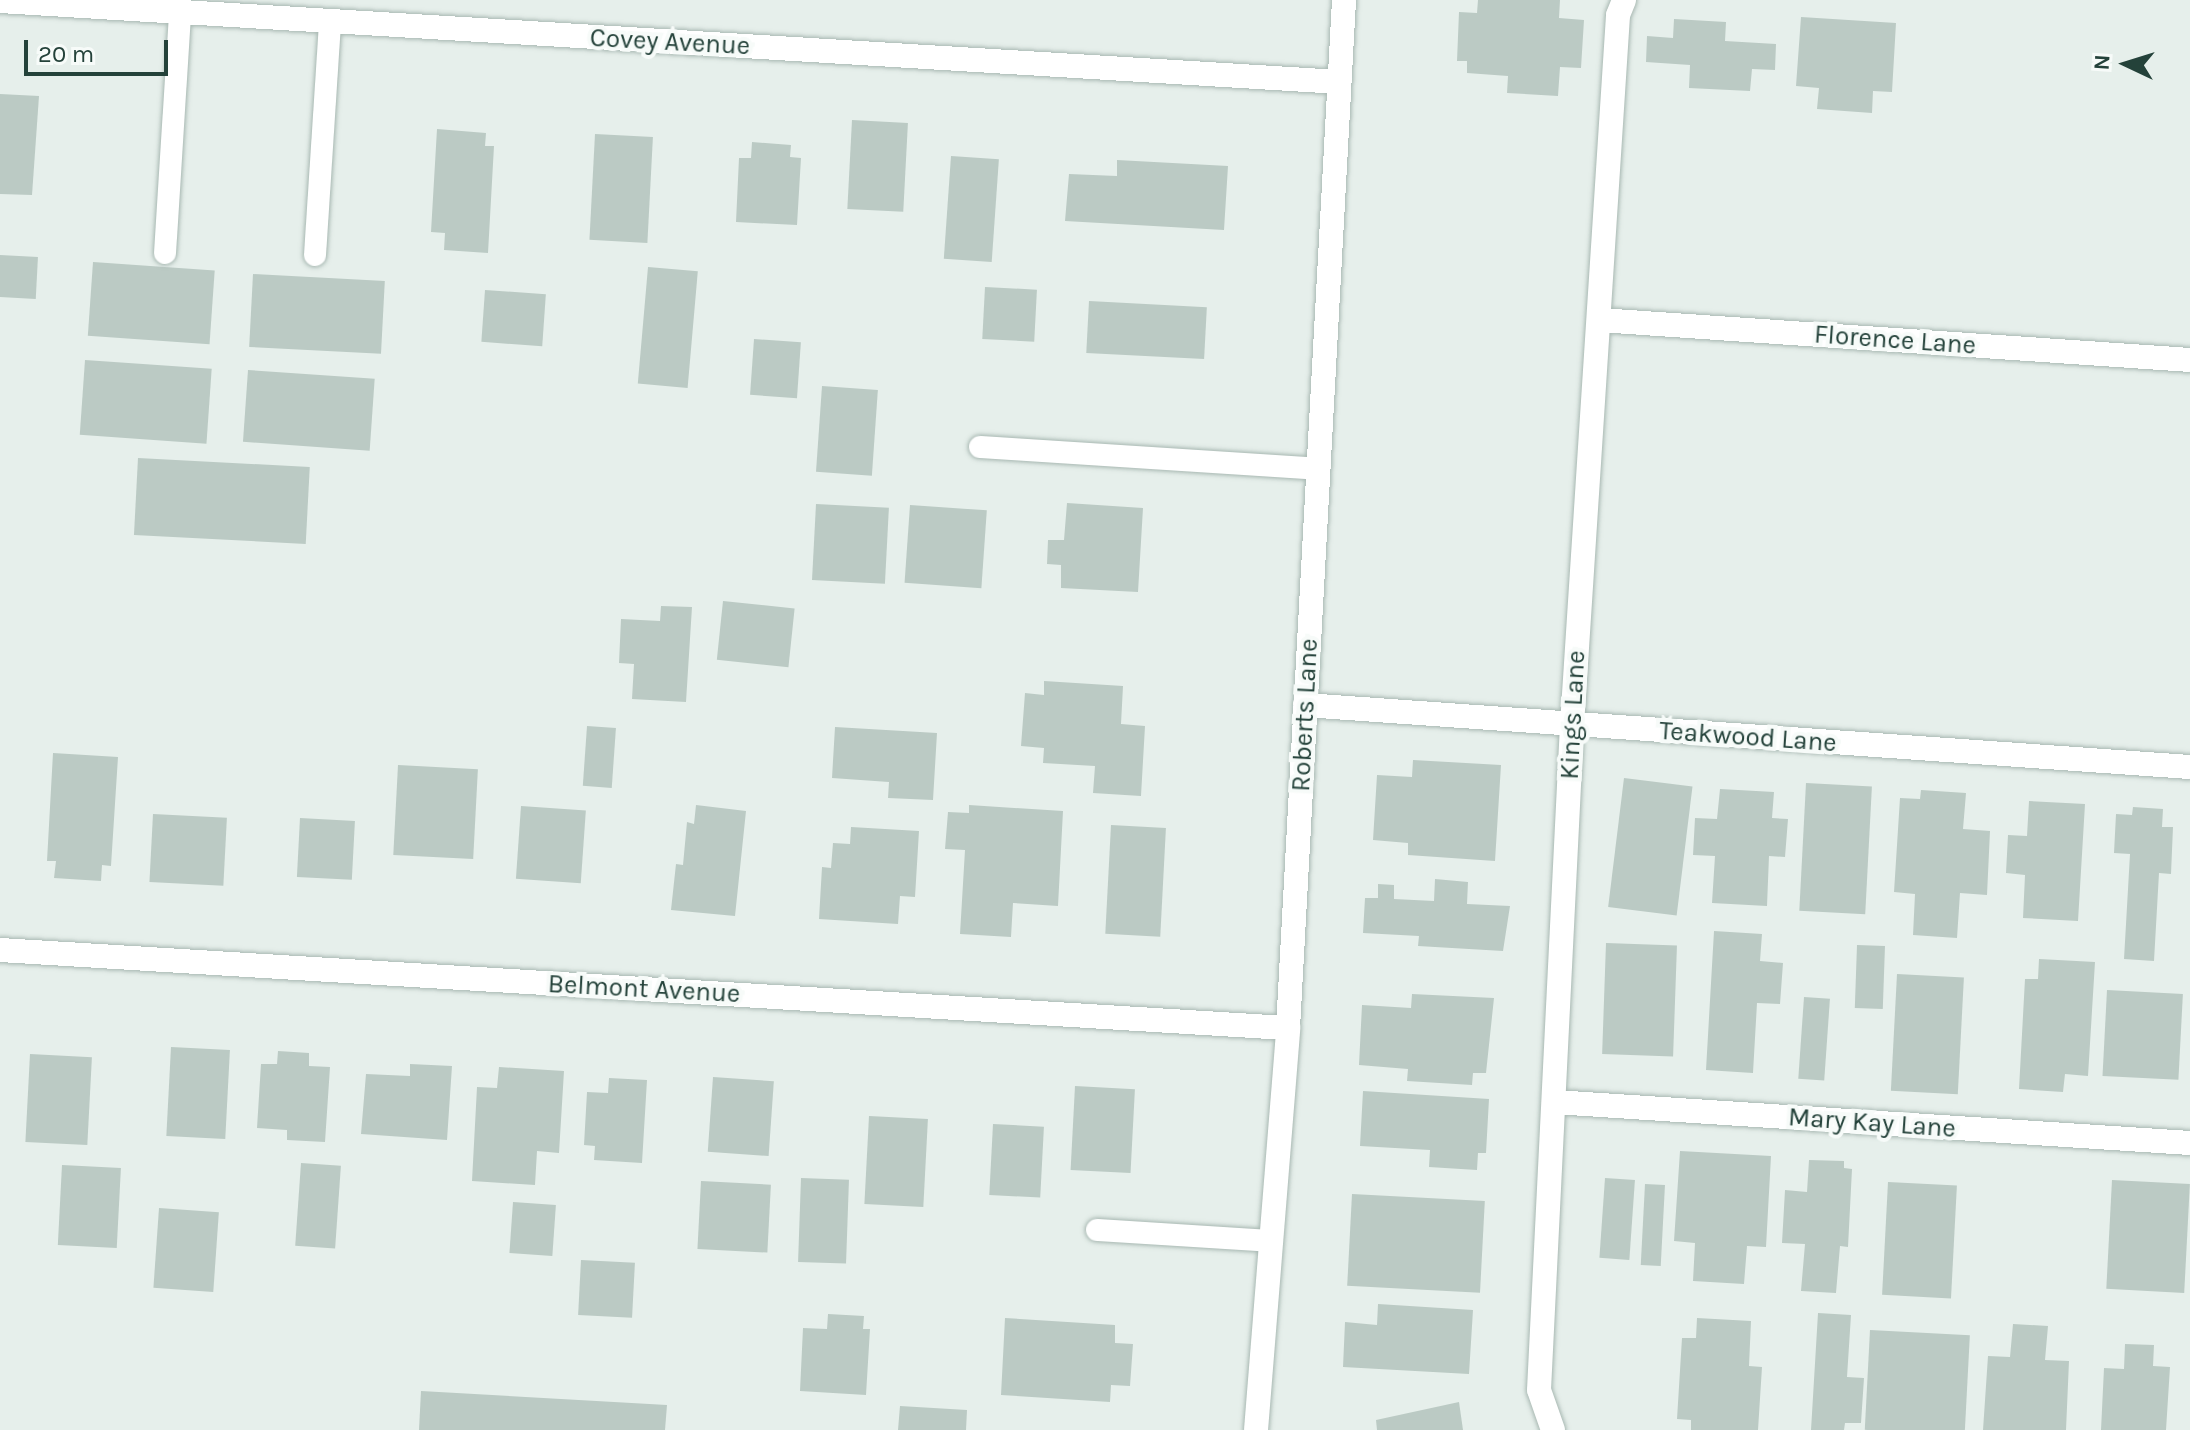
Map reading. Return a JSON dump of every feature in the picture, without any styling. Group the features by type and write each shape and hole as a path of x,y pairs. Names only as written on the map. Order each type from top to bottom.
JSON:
{"street":[{"name":"Roberts Lane","path":"1256,1430 1288,1028 1344,0"},
{"name":"Kings Lane","path":"1553,1430 1539,1390 1572,725 1618,15 1624,0"},
{"name":"Covey Avenue","path":"0,1 1339,82"},
{"name":"Florence Lane","path":"1599,320 2190,360"},
{"name":"Teakwood Lane","path":"1305,705 2190,767"},
{"name":"Belmont Avenue","path":"0,950 1288,1028"},
{"name":"Mary Kay Lane","path":"1554,1102 2190,1143"}],"lane":[{"path":"165,253 180,12"},
{"path":"315,255 330,21"},
{"path":"980,447 1318,469"},
{"path":"1097,1230 1271,1241"}],"building":[{"path":"1478,0 1560,0 1559,18 1584,20 1581,68 1560,67 1558,96 1507,93 1508,76 1467,73 1467,61 1457,61 1459,12 1477,13"},
{"path":"1801,17 1896,23 1892,92 1873,91 1872,113 1817,109 1819,88 1796,86"},
{"path":"1674,19 1726,22 1725,41 1776,44 1775,70 1752,69 1750,91 1689,88 1690,65 1646,62 1647,36 1673,38"},
{"path":"0,94 39,96 32,195 0,194"},
{"path":"852,120 908,123 903,212 847,209"},
{"path":"437,129 486,133 485,146 494,146 488,253 444,250 445,233 431,232"},
{"path":"595,134 653,137 647,243 589,240"},
{"path":"752,142 791,145 790,157 801,158 797,225 736,222 739,158 751,158"},
{"path":"951,156 999,159 992,262 944,259"},
{"path":"1117,160 1228,166 1224,230 1065,221 1069,174 1117,176"},
{"path":"0,255 38,257 36,299 0,297"},
{"path":"93,262 215,271 210,344 88,336"},
{"path":"648,267 698,271 688,388 638,384"},
{"path":"253,274 385,281 381,354 249,347"},
{"path":"985,287 1037,290 1034,342 982,339"},
{"path":"485,290 546,294 542,346 481,342"},
{"path":"1089,301 1207,307 1204,359 1086,353"},
{"path":"754,339 801,342 797,398 750,395"},
{"path":"85,360 212,369 206,444 80,435"},
{"path":"248,370 375,379 370,451 243,442"},
{"path":"822,386 878,390 872,476 816,472"},
{"path":"138,458 310,467 306,544 134,535"},
{"path":"1067,503 1143,508 1138,592 1061,588 1061,565 1047,564 1048,540 1064,540"},
{"path":"816,504 889,508 885,584 812,580"},
{"path":"910,505 987,510 981,588 905,583"},
{"path":"723,601 795,609 788,667 717,660"},
{"path":"661,606 692,607 686,702 632,699 634,664 619,663 621,619 660,621"},
{"path":"1044,681 1123,686 1121,724 1145,726 1141,796 1093,793 1095,766 1043,763 1044,748 1021,746 1025,693 1044,695"},
{"path":"587,726 616,728 612,788 583,786"},
{"path":"835,727 937,733 933,800 888,798 889,782 832,778"},
{"path":"53,753 118,757 111,866 102,865 101,881 54,878 56,861 47,861"},
{"path":"1413,760 1501,765 1495,861 1408,855 1408,843 1373,840 1377,775 1412,777"},
{"path":"398,765 478,769 473,859 393,855"},
{"path":"1624,778 1692,786 1677,915 1608,907"},
{"path":"1806,783 1872,786 1865,914 1799,911"},
{"path":"1720,789 1774,792 1772,818 1788,819 1785,857 1769,856 1767,906 1712,903 1715,856 1693,855 1695,818 1717,819"},
{"path":"1921,790 1966,793 1963,829 1990,831 1987,895 1960,893 1957,938 1913,935 1915,894 1894,892 1900,798 1920,799"},
{"path":"2029,801 2085,804 2078,921 2023,918 2025,875 2006,873 2008,835 2027,836"},
{"path":"696,805 746,811 735,916 671,910 676,864 683,865 687,822 694,824"},
{"path":"969,805 1063,811 1058,906 1013,903 1011,937 960,934 965,850 945,849 948,812 969,813"},
{"path":"521,806 586,811 581,883 516,879"},
{"path":"2133,807 2163,809 2162,827 2173,827 2171,874 2159,873 2154,961 2124,959 2130,854 2114,853 2116,814 2132,815"},
{"path":"153,814 227,818 223,886 149,882"},
{"path":"300,818 355,821 352,880 297,877"},
{"path":"1111,825 1166,828 1160,937 1105,934"},
{"path":"851,827 919,831 915,897 900,896 898,924 819,919 822,867 831,868 833,843 850,844"},
{"path":"1435,879 1468,882 1467,904 1510,906 1503,951 1418,946 1419,936 1363,933 1365,898 1378,898 1378,884 1394,885 1394,899 1434,901"},
{"path":"1714,931 1762,934 1760,961 1783,963 1780,1004 1757,1003 1753,1073 1706,1070"},
{"path":"1606,943 1677,945 1673,1056 1602,1054"},
{"path":"1857,945 1885,946 1883,1009 1855,1008"},
{"path":"2039,959 2095,962 2088,1076 2065,1074 2063,1092 2019,1089 2025,979 2038,979"},
{"path":"1897,974 1964,978 1958,1094 1891,1091"},
{"path":"2107,990 2183,994 2178,1080 2102,1076"},
{"path":"1412,994 1494,998 1486,1073 1473,1073 1472,1085 1407,1081 1408,1069 1359,1065 1362,1005 1411,1008"},
{"path":"1804,997 1830,999 1824,1081 1798,1079"},
{"path":"171,1047 230,1050 225,1139 166,1136"},
{"path":"278,1051 309,1053 309,1066 330,1067 325,1142 287,1140 287,1130 257,1128 261,1064 277,1064"},
{"path":"30,1054 92,1057 87,1145 25,1142"},
{"path":"410,1064 452,1066 447,1140 361,1134 366,1074 410,1076"},
{"path":"499,1067 564,1071 559,1153 537,1151 535,1185 472,1181 477,1087 497,1088"},
{"path":"713,1077 774,1081 769,1156 708,1152"},
{"path":"609,1078 647,1080 642,1163 594,1160 595,1146 584,1145 587,1092 608,1093"},
{"path":"1075,1086 1135,1089 1131,1173 1071,1170"},
{"path":"1363,1091 1489,1099 1486,1153 1478,1153 1477,1170 1429,1167 1430,1150 1360,1146"},
{"path":"869,1116 928,1119 923,1207 864,1204"},
{"path":"993,1124 1044,1127 1040,1198 989,1195"},
{"path":"1680,1151 1771,1156 1766,1247 1747,1246 1744,1284 1693,1281 1695,1243 1674,1241"},
{"path":"1809,1160 1844,1161 1844,1168 1852,1169 1848,1247 1840,1246 1836,1293 1801,1291 1805,1244 1782,1243 1785,1190 1807,1192"},
{"path":"301,1163 341,1166 335,1249 295,1246"},
{"path":"62,1165 121,1168 117,1248 58,1245"},
{"path":"801,1178 849,1180 846,1264 798,1262"},
{"path":"1605,1178 1635,1180 1629,1260 1599,1258"},
{"path":"2112,1180 2190,1184 2184,1293 2106,1289"},
{"path":"701,1181 771,1185 767,1253 697,1249"},
{"path":"1888,1182 1957,1186 1951,1298 1882,1295"},
{"path":"1645,1184 1665,1185 1661,1266 1641,1265"},
{"path":"1352,1194 1485,1201 1480,1293 1347,1286"},
{"path":"513,1202 556,1205 552,1256 509,1253"},
{"path":"159,1208 219,1212 213,1292 153,1288"},
{"path":"581,1260 635,1263 632,1318 578,1315"},
{"path":"1378,1304 1473,1310 1469,1374 1343,1367 1345,1322 1377,1325"},
{"path":"1818,1313 1851,1315 1847,1377 1864,1378 1861,1423 1845,1423 1844,1430 1811,1430"},
{"path":"828,1314 864,1316 863,1329 870,1329 866,1395 800,1391 803,1328 827,1329"},
{"path":"1005,1318 1115,1325 1115,1343 1133,1344 1130,1386 1111,1385 1110,1402 1001,1395"},
{"path":"1697,1318 1751,1321 1749,1366 1762,1367 1758,1430 1691,1430 1691,1420 1677,1419 1682,1338 1696,1338"},
{"path":"2013,1324 2048,1326 2045,1360 2069,1361 2066,1430 1983,1430 1988,1356 2010,1357"},
{"path":"1870,1330 1970,1335 1965,1430 1865,1430"},
{"path":"2125,1344 2154,1345 2153,1366 2170,1367 2166,1430 2101,1430 2104,1368 2124,1369"},
{"path":"421,1391 667,1405 665,1430 419,1430"},
{"path":"1459,1402 1463,1430 1377,1430 1376,1420"},
{"path":"900,1406 967,1410 966,1430 898,1430"}]}
